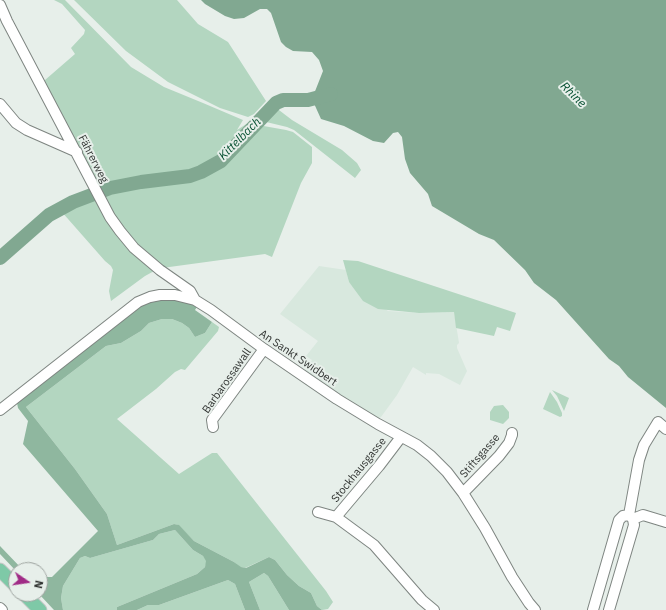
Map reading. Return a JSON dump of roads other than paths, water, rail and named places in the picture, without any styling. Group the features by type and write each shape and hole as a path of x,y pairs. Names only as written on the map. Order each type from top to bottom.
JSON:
{"main road":[{"path":"0,570 8,578"},
{"path":"32,602 40,610"}],"street":[{"name":"Fährerweg","path":"0,4 7,21 102,202 120,231 134,248 160,270 190,291 195,300"},
{"path":"0,104 16,123 27,130 77,152"},
{"name":"An Sankt Swidbert","path":"0,410 138,302 160,294 175,295 195,300 211,310 264,350 337,399 378,424 417,445 431,456 448,472 463,493 485,528 512,577 535,610"},
{"name":"Barbarossawall","path":"213,427 212,420 264,350"},
{"path":"609,610 634,525 631,517 639,460 644,445 662,425"},
{"name":"Stiftsgasse","path":"463,493 499,456 509,443 512,433"},
{"name":"Stockhausgasse","path":"336,517 380,466 401,437"},
{"path":"318,512 336,517 374,545 422,600 434,610"},
{"path":"593,610 619,520 623,516 631,517 643,515 666,522"}],"water":[{"name":"Rhine","path":"201,0 666,0 666,408 628,377 619,366 609,359 556,300 534,283 525,270 494,240 479,234 432,206 428,194 410,173 405,159 402,137 398,132 393,133 384,143 373,141 344,126 321,119 312,99 323,71 319,60 312,52 293,51 286,47 281,42 271,13 267,9 260,9 244,18 234,19 225,16"}],"waterway":[{"name":"Kittelbach","path":"0,258 49,215 73,202 110,188 141,182 190,176 201,172 221,161 276,103 283,100 308,100 331,94"}]}
